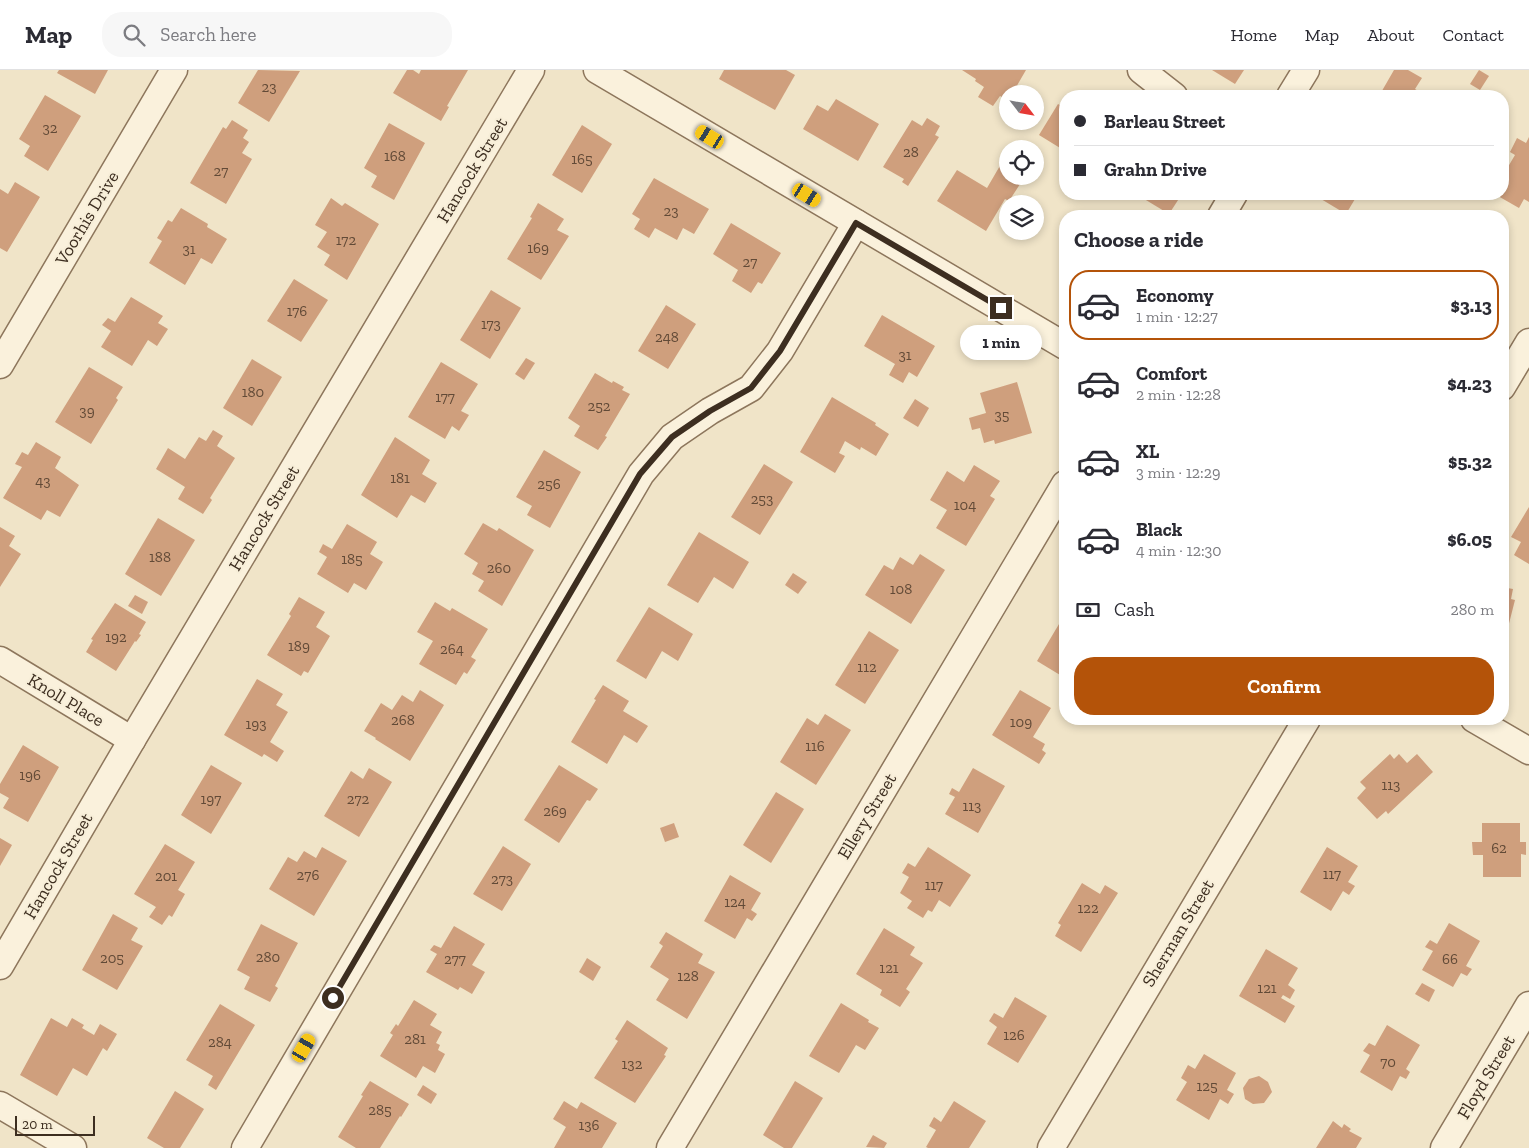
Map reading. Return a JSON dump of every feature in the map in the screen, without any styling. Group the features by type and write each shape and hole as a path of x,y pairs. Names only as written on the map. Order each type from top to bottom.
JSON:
{"street":[{"name":"Voorhis Drive","path":"0,365 174,70"},
{"name":"Hancock Street","path":"0,966 132,740 531,70"},
{"path":"597,70 1059,342"},
{"path":"1141,70 1166,90"},
{"path":"1294,90 1306,70"},
{"path":"245,1148 640,474 672,437 710,411 751,388 780,351 856,223"},
{"path":"1509,375 1529,342"},
{"name":"Ellery Street","path":"670,1148 1059,494"},
{"name":"Knoll Place","path":"0,660 132,740"},
{"name":"Sherman Street","path":"1051,1148 1303,725"},
{"path":"1484,725 1529,751"},
{"name":"Floyd Street","path":"1444,1148 1529,1005"},
{"path":"0,1105 73,1148"}],"building":[{"path":"59,70 108,70 95,94 57,73"},
{"path":"258,70 300,71 269,122 238,103"},
{"path":"407,70 413,70 419,74 421,70 468,70 447,106 449,107 441,121 393,93"},
{"path":"724,70 786,70 795,75 775,110 719,79"},
{"path":"962,70 1026,70 1017,85 999,85 999,97 993,106 978,97 984,87 975,81 976,79"},
{"path":"1212,70 1244,70 1235,84"},
{"path":"1394,70 1408,70 1422,78 1415,89 1417,90 1382,90"},
{"path":"1479,70 1489,76 1480,90 1470,84"},
{"path":"45,95 81,116 48,171 24,156 30,146 19,139"},
{"path":"836,99 879,124 858,161 803,129 817,105 828,111"},
{"path":"1058,104 1059,105 1059,147 1039,135 1044,130"},
{"path":"927,118 940,126 935,135 939,137 908,186 902,182 904,179 883,167 912,120 922,126"},
{"path":"232,120 248,130 243,138 249,142 242,153 252,159 226,204 190,183 223,127 226,129"},
{"path":"389,123 425,143 394,200 371,187 377,176 364,168"},
{"path":"582,125 612,144 582,193 552,175"},
{"path":"1529,137 1529,202 1524,199 1519,208 1505,200 1509,200 1509,165 1515,155 1510,152 1517,138 1526,143"},
{"path":"999,167 999,185 1019,185 1013,195 999,195 999,209 986,231 937,201 957,170 987,188"},
{"path":"654,178 709,209 694,234 683,228 677,240 655,228 649,238 634,229 640,219 632,214"},
{"path":"15,182 40,197 7,252 0,248 0,189 8,194"},
{"path":"331,198 342,206 345,203 379,224 347,280 324,265 330,255 317,247 327,232 315,225"},
{"path":"1146,200 1178,200 1172,210 1162,210"},
{"path":"1323,200 1354,200 1348,210 1339,210"},
{"path":"538,203 564,219 557,230 569,236 541,280 507,259 532,218 530,217"},
{"path":"181,208 208,224 207,227 227,239 212,264 201,258 185,285 149,263 162,241 157,238 168,220 172,222"},
{"path":"731,223 781,253 762,284 758,282 751,293 732,281 738,270 713,254"},
{"path":"294,279 328,300 301,342 267,321"},
{"path":"491,290 521,308 490,359 460,340"},
{"path":"131,297 163,316 158,323 168,329 157,346 148,340 132,366 101,347 111,331 102,325 108,318 115,322"},
{"path":"666,305 696,324 668,369 638,351"},
{"path":"882,315 935,346 917,377 909,372 903,383 889,375 895,364 864,346"},
{"path":"526,358 535,363 524,380 515,374"},
{"path":"252,359 282,377 252,426 223,408"},
{"path":"441,362 478,384 461,411 469,415 459,431 452,426 445,439 408,417"},
{"path":"89,367 123,387 116,398 118,400 91,444 55,422"},
{"path":"595,373 612,383 613,381 624,387 622,390 630,394 598,450 574,436 580,426 568,418"},
{"path":"1017,382 1032,433 995,444 994,440 984,443 980,428 972,430 969,418 986,413 980,393"},
{"path":"832,397 876,423 875,425 889,434 876,456 861,447 860,450 845,441 839,453 845,456 835,473 800,452"},
{"path":"915,399 929,408 918,427 903,418"},
{"path":"213,430 223,436 217,446 235,458 210,498 212,500 203,514 178,499 185,487 156,469 168,448 185,459 199,437 206,441"},
{"path":"395,437 430,460 422,474 437,483 425,503 411,495 397,518 361,495"},
{"path":"36,442 61,457 55,468 79,485 60,517 47,510 41,520 3,498 22,467 15,464 22,452 28,455"},
{"path":"544,450 581,472 550,528 527,515 532,506 516,497"},
{"path":"764,464 793,482 760,535 731,517"},
{"path":"974,465 1000,481 990,496 995,499 966,546 936,528 947,510 930,500 947,471 964,482"},
{"path":"1529,507 1529,564 1514,555 1521,542 1511,537"},
{"path":"158,518 195,540 161,596 125,574"},
{"path":"483,523 497,531 499,528 534,550 502,606 478,591 484,581 472,574 478,563 464,554"},
{"path":"347,524 377,542 370,554 383,562 366,590 354,583 348,593 317,574 327,557 319,552 323,544 332,549"},
{"path":"0,527 15,536 9,546 21,554 0,587"},
{"path":"699,532 749,562 733,589 714,577 698,603 667,585"},
{"path":"920,554 945,570 911,624 865,595 884,565 893,570 900,557 913,565"},
{"path":"793,573 807,582 798,594 785,585"},
{"path":"1509,588 1513,589 1511,599 1515,600 1509,624"},
{"path":"135,595 148,602 142,614 128,606"},
{"path":"299,597 325,612 316,627 330,636 308,673 304,671 301,676 267,655 291,616 289,614"},
{"path":"435,602 450,611 452,608 488,629 471,657 476,660 467,674 464,672 456,685 419,664 433,641 417,632"},
{"path":"115,603 146,622 139,634 141,635 135,641 116,671 86,652 93,640 91,639"},
{"path":"649,607 693,634 678,661 662,651 646,679 616,661"},
{"path":"1059,624 1059,674 1037,661"},
{"path":"869,631 899,650 865,704 835,685"},
{"path":"257,679 283,694 276,705 288,712 270,742 284,751 277,762 264,754 262,757 224,735"},
{"path":"603,685 629,701 623,711 648,726 637,743 624,735 607,764 571,742"},
{"path":"420,690 444,705 410,761 364,731 381,703 392,710 402,695 413,702"},
{"path":"1020,690 1051,708 1033,737 1045,744 1042,750 1046,753 1039,764 992,735"},
{"path":"825,714 851,730 816,785 780,762 807,718 818,725"},
{"path":"23,745 59,767 28,822 3,808 9,798 0,793 0,784"},
{"path":"1390,754 1394,759 1399,754 1407,763 1417,754 1433,772 1388,814 1386,811 1377,819 1357,798 1366,788 1360,782"},
{"path":"211,765 242,783 211,834 181,815"},
{"path":"559,765 598,789 590,801 587,800 559,843 524,820"},
{"path":"369,768 392,782 359,837 324,816 351,771 363,779"},
{"path":"973,768 1005,786 978,833 945,814 955,797 949,794 952,788 959,792"},
{"path":"776,792 804,809 771,863 743,845"},
{"path":"674,823 679,837 665,842 660,828"},
{"path":"1482,823 1520,823 1520,842 1526,842 1526,855 1521,854 1521,877 1483,877 1483,855 1473,855 1472,842 1482,842"},
{"path":"0,838 12,845 0,866"},
{"path":"165,844 195,862 178,890 185,894 172,917 169,915 162,925 149,917 156,907 134,894"},
{"path":"503,846 531,864 502,911 473,894"},
{"path":"322,847 347,861 314,916 269,889 288,857 297,862 304,851 316,858"},
{"path":"928,847 971,875 950,907 939,900 932,912 928,910 923,918 907,908 912,901 900,893 909,877 902,873 908,863 915,867"},
{"path":"1327,847 1358,866 1348,882 1355,886 1349,895 1343,891 1331,911 1300,892"},
{"path":"730,875 761,893 751,910 757,914 752,921 747,918 735,939 704,921"},
{"path":"1082,883 1100,894 1105,885 1118,893 1081,952 1055,936 1061,925 1058,923"},
{"path":"113,914 138,928 131,940 143,946 117,990 82,970"},
{"path":"1449,923 1480,941 1466,966 1472,969 1467,976 1461,973 1453,987 1422,970 1433,951 1425,947 1430,940 1437,944"},
{"path":"261,924 298,943 275,986 278,988 270,1002 244,989 250,977 237,970"},
{"path":"454,926 485,944 472,965 485,972 472,994 460,987 458,990 426,972 437,954 430,950 434,945 441,948"},
{"path":"884,928 915,947 910,955 923,963 906,989 910,992 900,1007 880,995 882,990 856,974"},
{"path":"666,932 703,954 698,963 715,972 687,1019 656,1000 669,979 650,967 663,946 659,943"},
{"path":"1266,949 1298,968 1288,985 1295,990 1290,999 1283,995 1281,998 1295,1006 1285,1023 1239,996"},
{"path":"587,958 601,967 593,981 579,972"},
{"path":"1422,983 1435,990 1429,1002 1415,994"},
{"path":"1015,997 1047,1016 1018,1063 987,1044 997,1027 989,1021 994,1013 1003,1018"},
{"path":"414,1000 437,1014 430,1025 442,1032 436,1043 440,1045 438,1050 445,1054 435,1073 423,1066 416,1078 380,1056 393,1035 390,1033 396,1024 398,1026"},
{"path":"841,1003 879,1028 865,1050 856,1045 839,1073 809,1056"},
{"path":"220,1004 255,1025 216,1090 208,1085 213,1076 186,1060"},
{"path":"51,1018 67,1027 72,1018 84,1025 82,1028 94,1035 100,1024 117,1034 107,1051 103,1048 87,1076 73,1068 57,1096 20,1075"},
{"path":"627,1020 668,1048 664,1055 666,1056 635,1103 594,1078 618,1041 615,1039"},
{"path":"1387,1025 1420,1045 1406,1069 1410,1072 1406,1079 1400,1076 1392,1091 1360,1072 1370,1055 1363,1051 1369,1043 1375,1046"},
{"path":"1204,1054 1236,1073 1227,1090 1234,1094 1228,1104 1220,1099 1209,1120 1176,1100 1187,1082 1181,1078 1188,1065 1195,1069"},
{"path":"1259,1076 1268,1082 1272,1092 1264,1103 1253,1104 1245,1099 1243,1088 1249,1079"},
{"path":"370,1081 409,1104 380,1148 356,1148 338,1137"},
{"path":"795,1081 823,1098 792,1148 784,1148 763,1135"},
{"path":"423,1085 437,1094 431,1104 417,1095"},
{"path":"175,1091 204,1109 180,1148 164,1148 147,1138"},
{"path":"564,1101 577,1109 581,1102 617,1123 602,1148 554,1148 566,1127 553,1119"},
{"path":"954,1101 986,1121 969,1148 926,1147 936,1130 929,1126 934,1117 941,1122"},
{"path":"1333,1121 1342,1128 1344,1124 1351,1129 1349,1131 1362,1138 1356,1148 1316,1148"},
{"path":"873,1135 887,1143 884,1148 866,1147"}],"route":[{"path":"333,998 640,474 672,437 710,411 751,388 780,351 856,223 1001,308"}]}
